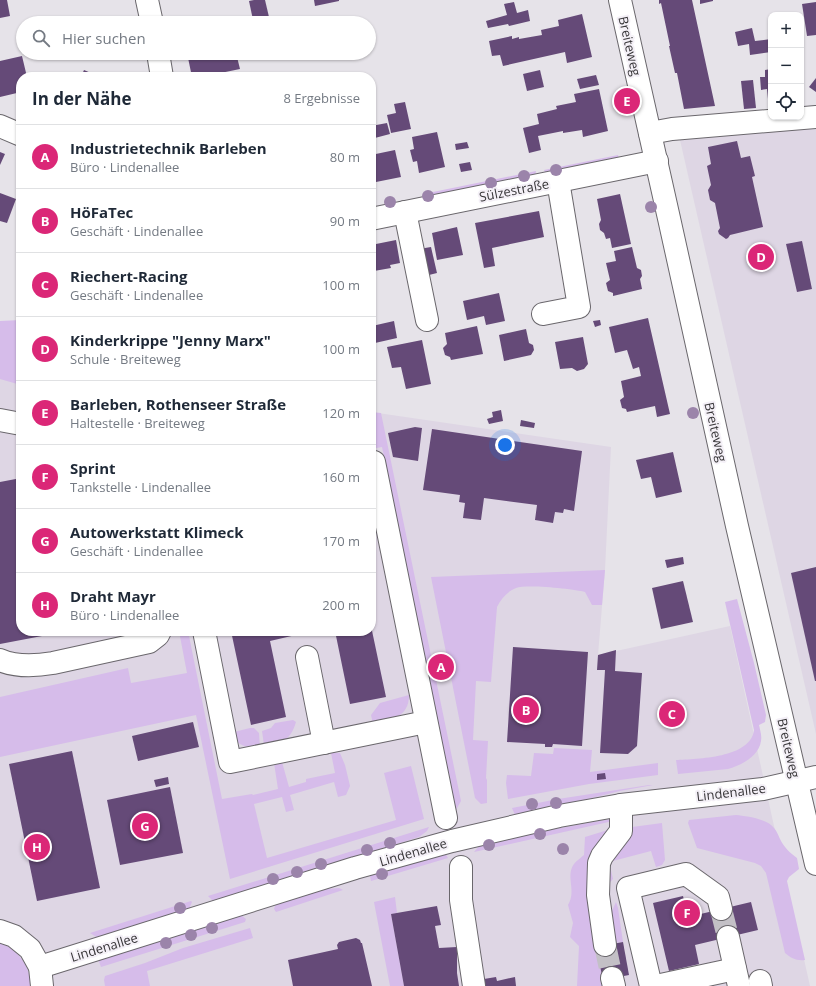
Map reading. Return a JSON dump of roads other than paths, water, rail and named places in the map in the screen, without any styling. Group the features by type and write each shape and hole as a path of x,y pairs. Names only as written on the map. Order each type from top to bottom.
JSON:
{"street":[{"path":"147,0 150,16"},
{"name":"Breiteweg","path":"620,0 657,161 709,402 807,780 816,864"},
{"path":"159,60 161,72"},
{"path":"650,133 672,129 816,117"},
{"path":"0,126 16,133"},
{"name":"Sülzestraße","path":"376,218 657,161"},
{"path":"543,314 579,307 558,181"},
{"path":"404,212 427,320"},
{"path":"0,420 16,423"},
{"path":"376,472 446,818"},
{"path":"0,660 6,663 20,665 53,663 149,642 157,636"},
{"path":"205,636 230,762 426,722"},
{"path":"306,656 324,742"},
{"name":"Lindenallee","path":"0,931 14,936 30,949 41,976 355,868 446,843 559,816 621,805 763,789 807,780"},
{"path":"605,945 598,895 598,864 602,856 621,831 621,805"},
{"path":"460,867 461,900 474,986"},
{"path":"598,895 686,874 718,897 721,909"},
{"path":"628,888 650,986"},
{"path":"656,986 749,981 728,937"}],"tunnel":[{"path":"721,909 728,937"},
{"path":"605,945 612,978"}],"place":[{"name":"Barleben, Rothenseer Straße","path":"627,101"},
{"name":"Kinderkrippe \"Jenny Marx\"","path":"761,257"},
{"name":"Industrietechnik Barleben","path":"441,667"},
{"name":"HöFaTec","path":"526,710"},
{"name":"Riechert-Racing","path":"672,714"},
{"name":"Autowerkstatt Klimeck","path":"145,826"},
{"name":"Draht Mayr","path":"37,847"},
{"name":"Sprint","path":"687,913"}]}
